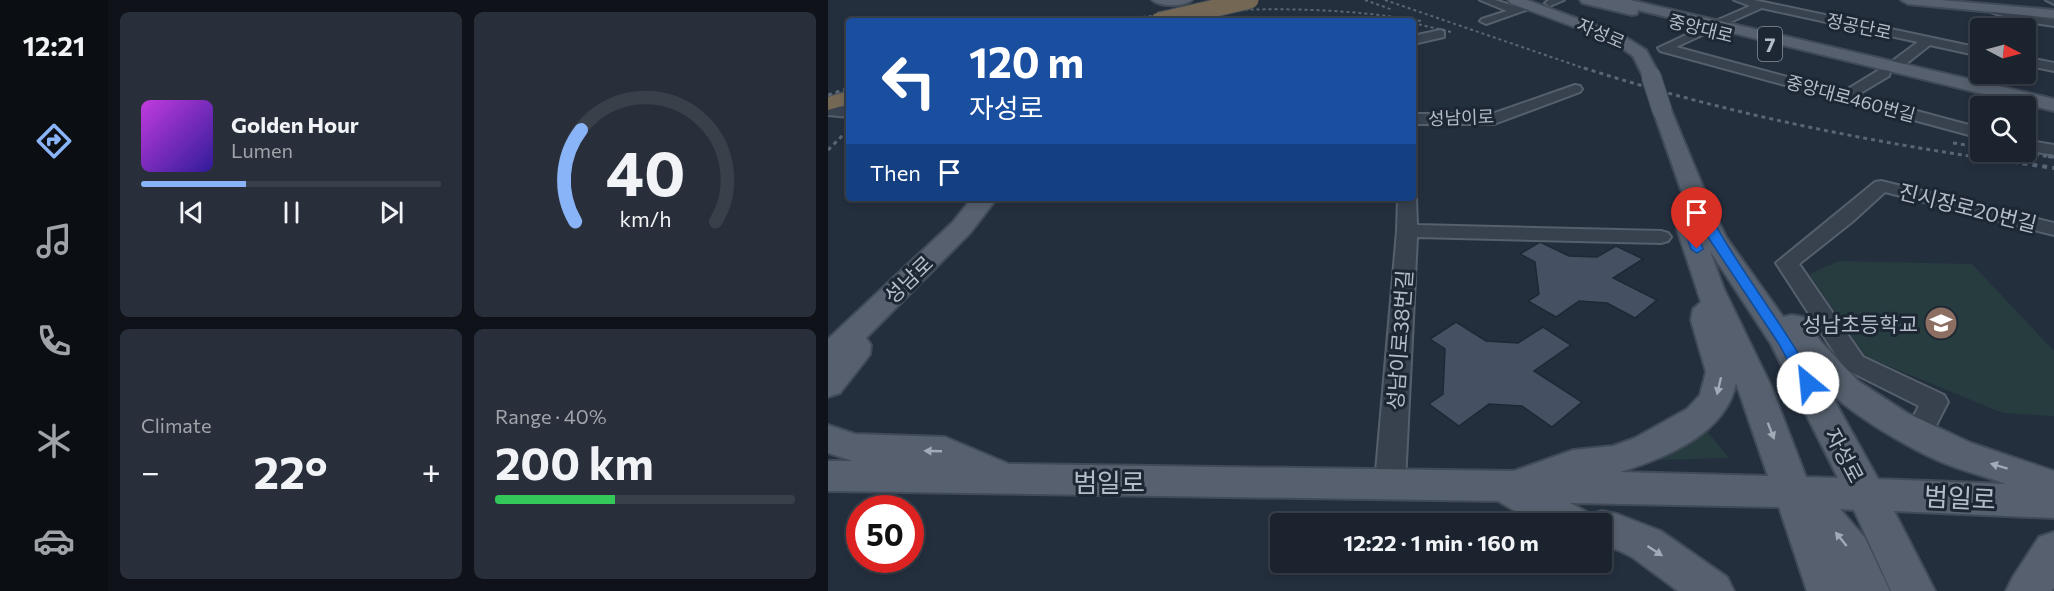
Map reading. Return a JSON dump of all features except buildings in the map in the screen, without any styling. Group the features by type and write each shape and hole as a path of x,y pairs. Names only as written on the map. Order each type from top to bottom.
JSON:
{"highway":[{"path":"1172,18 1250,0"},
{"path":"828,103 846,97"}],"main road":[{"path":"1159,0 1181,1 1169,18"},
{"path":"1908,0 2054,14"},
{"name":"중앙대로","path":"1600,1 1639,6 1711,27"},
{"name":"중앙대로","path":"1600,1 1888,70 1984,96"},
{"name":"자성로","path":"1518,7 1617,38 1640,52 1696,200 1714,237 1786,344 1865,492 1912,591"},
{"name":"중앙대로","path":"1888,70 2054,105"},
{"name":"중앙대로","path":"2036,110 2054,114"},
{"path":"1696,200 1690,229 1710,289 1754,386 1829,591"},
{"name":"성남로","path":"828,357 962,227 972,211 982,201"},
{"path":"1714,237 1752,273 1811,350 1846,389 1918,434 1959,454 2054,487"},
{"path":"1506,487 1573,465 1613,460 1648,448 1699,418 1716,399 1722,372 1706,320 1710,289"},
{"path":"828,348 856,328"},
{"path":"828,385 854,354 856,328"},
{"path":"828,439 855,448 945,451 1006,480"},
{"name":"범일로","path":"828,476 1792,490 2054,502"},
{"path":"1506,487 1553,513"},
{"path":"1792,490 1821,515 1850,551 1868,591"},
{"path":"1612,530 1652,547 1712,591"},
{"path":"2028,591 2054,550"}],"street":[{"path":"1485,0 1518,7"},
{"name":"정공단로","path":"1738,0 1970,50"},
{"name":"중앙대로","path":"1711,27 1761,5"},
{"path":"1485,21 1518,7"},
{"path":"1995,10 2015,17 2054,23"},
{"name":"중앙대로460번길","path":"1711,27 1664,48 1970,130"},
{"path":"1416,42 1440,34"},
{"path":"1846,96 1888,70 1928,40"},
{"path":"2036,63 2054,67"},
{"name":"성남이로","path":"1416,119 1494,119 1575,89"},
{"path":"828,111 846,112"},
{"path":"2036,147 2054,150"},
{"name":"진시장로20번길","path":"1918,434 1935,402 1854,363 1788,263 1881,186 2054,229"},
{"name":"성남이로38번길","path":"1390,483 1407,231 1407,201"},
{"path":"1407,231 1662,237"}],"green space":[{"path":"1839,261 1972,264 2054,351 2054,416 2003,413 1866,357 1809,274"},
{"path":"1704,428 1729,458 1655,460"}],"railway":[{"path":"1365,0 1393,10"},
{"path":"1385,0 1589,70"},
{"path":"1136,18 1264,9 1342,12 1402,18"},
{"path":"1416,20 1421,21"},
{"path":"1416,24 1451,32"},
{"path":"1584,68 1732,110 1832,132 1970,156"},
{"path":"828,95 846,89"},
{"path":"828,150 846,132"},
{"path":"1953,143 1970,146"},
{"path":"2036,155 2054,157 2048,156"},
{"path":"2014,162 2054,168"}],"slow traffic":[{"path":"1691,223 1696,200 1709,226"}],"place":[{"name":"성남초등학교","path":"1941,323"}],"route":[{"path":"1697,249 1690,229 1696,200 1714,237 1786,344 1808,383"}]}
